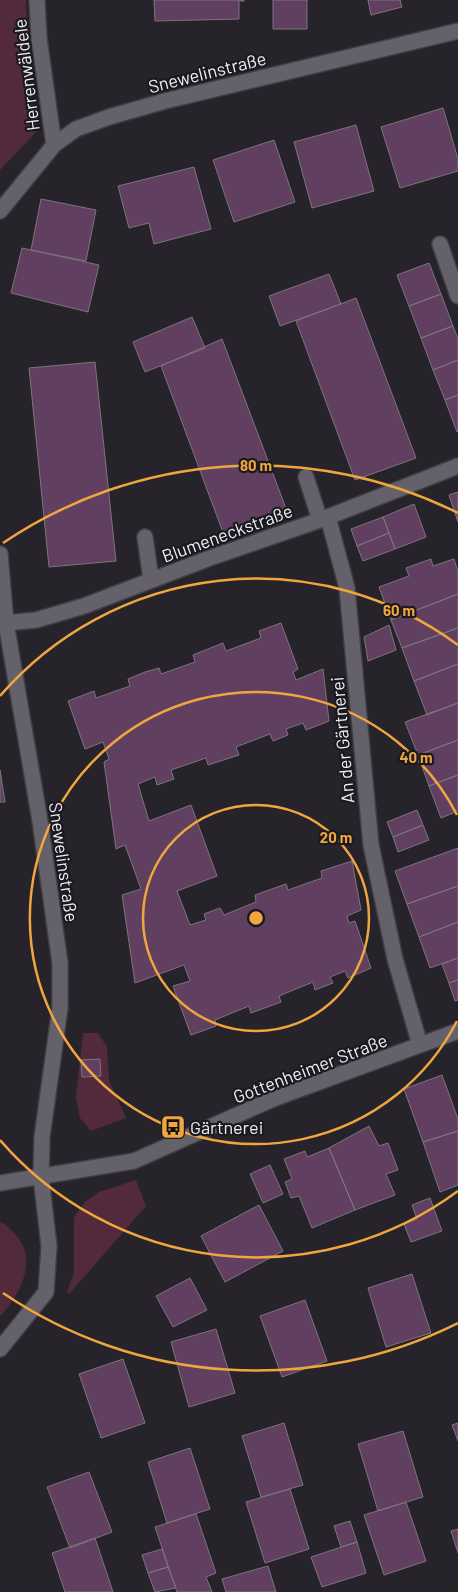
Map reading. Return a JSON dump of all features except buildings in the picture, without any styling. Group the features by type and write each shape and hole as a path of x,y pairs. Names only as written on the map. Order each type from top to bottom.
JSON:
{"street":[{"name":"Herrenwäldele","path":"37,0 38,38 54,145"},
{"name":"Snewelinstraße","path":"0,211 54,145 76,129 109,116 340,58 458,31"},
{"path":"440,244 458,296"},
{"name":"Blumeneckstraße","path":"6,623 36,620 84,606 151,580 324,519 458,466"},
{"name":"An der Gärtnerei","path":"306,478 324,519 347,588 371,845 395,959 420,1045"},
{"path":"145,537 151,580"},
{"name":"Snewelinstraße","path":"0,554 6,623 40,821 60,963 60,1008 42,1137 41,1177"},
{"name":"Gottenheimer Straße","path":"0,1183 134,1161 273,1100 458,1031"},
{"path":"0,1348 46,1292 49,1246 41,1177"}],"shaded area":[{"path":"0,0 26,0 27,37 36,132 0,170"},
{"path":"83,1033 98,1033 107,1047 109,1080 126,1118 91,1131 80,1118 76,1097"},
{"path":"136,1180 146,1206 69,1294 67,1292 74,1272 74,1217 86,1201 99,1192"},
{"path":"0,1222 15,1234 22,1244 26,1255 26,1266 20,1288 0,1316"}],"place":[{"name":"Gärtnerei","path":"173,1127"}]}
